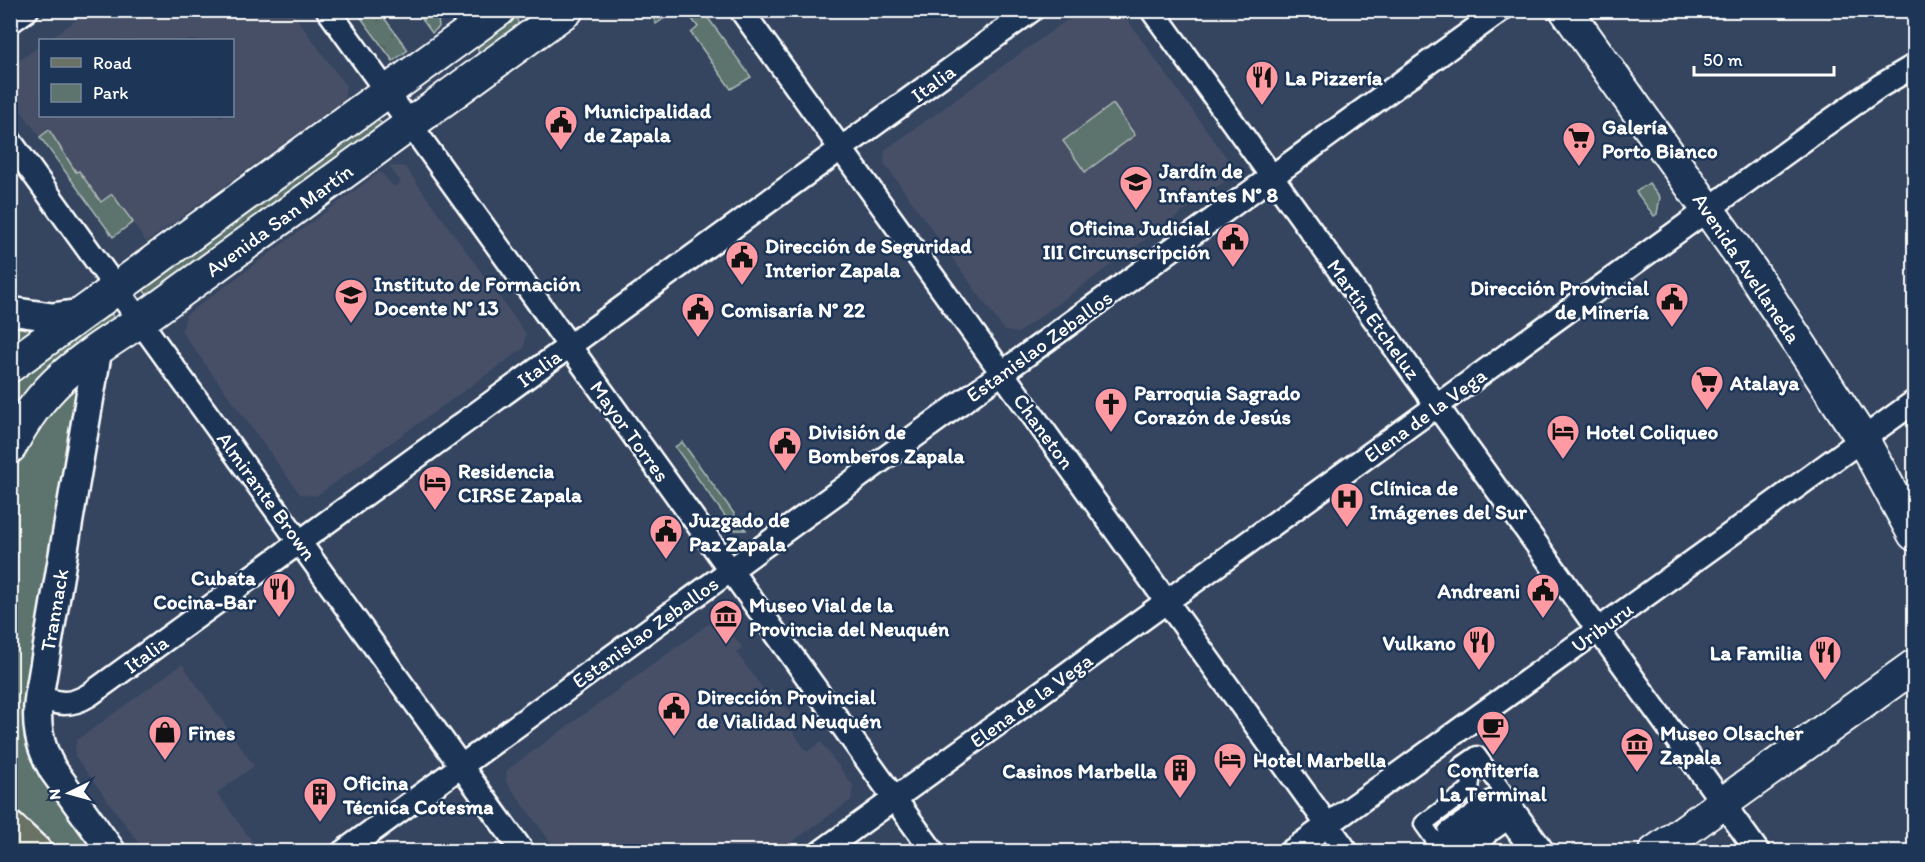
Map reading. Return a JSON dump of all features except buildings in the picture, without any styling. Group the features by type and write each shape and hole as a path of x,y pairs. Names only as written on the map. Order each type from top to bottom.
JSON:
{"main road":[{"name":"Avenida San Martín","path":"10,366 499,10"},
{"name":"Avenida San Martín","path":"10,447 45,392 74,364 140,321 567,10"},
{"name":"Avenida Avellaneda","path":"1566,10 1708,210 1863,440 1914,534"},
{"path":"1655,852 1914,666"},
{"path":"10,829 35,852"},
{"path":"10,839 20,852"}],"street":[{"path":"10,22 27,10"},
{"name":"Mayor Torres","path":"328,10 933,852"},
{"name":"Chaneton","path":"741,10 1347,852"},
{"name":"Italia","path":"39,696 60,704 80,701 1032,10"},
{"name":"Martín Etcheluz","path":"1152,10 1758,852"},
{"name":"Estanislao Zeballos","path":"343,852 1501,10"},
{"name":"Elena de la Vega","path":"821,852 1854,104 1914,66"},
{"name":"Almirante Brown","path":"10,141 524,852"},
{"path":"10,311 52,317 81,313"},
{"name":"Trannack","path":"98,349 39,696 37,727 45,757 112,852"},
{"name":"Uriburu","path":"1290,852 1914,402"},
{"path":"1443,852 1424,824 1470,789 1471,781 1461,766 1477,755 1547,852"},
{"path":"1462,852 1447,831 1454,826 1470,849 1476,844 1460,822 1466,818 1482,840 1488,836 1472,814 1478,809 1494,831 1501,826 1485,804 1491,799 1530,852"}],"shaded area":[{"path":"1120,10 1231,164 1229,178 1018,333 1005,331 884,163 885,150 1080,11"},
{"path":"89,11 291,11 346,86 344,100 146,242 133,223 113,237 11,97 10,67 39,47 39,117 234,117 234,39 49,39"},
{"name":"Instituto de Formación Docente N° 13","path":"389,166 405,167 526,334 524,348 316,496 300,494 182,332 186,315 380,172 394,187 401,182"},
{"name":"Dirección Provincial de Vialidad Neuquén","path":"710,623 719,635 728,629 742,647 736,652 766,693 772,689 792,716 785,721 807,752 821,742 853,786 851,800 779,851 557,851 506,781 507,770"},
{"name":"Fines","path":"182,664 254,766 217,793 259,851 145,851 75,756 76,741"}],"green space":[{"path":"650,10 675,11 656,24"},
{"path":"356,11 379,11 408,50 393,61"},
{"path":"416,11 437,11 439,27 432,33"},
{"path":"509,11 516,11 520,37 480,66 476,34"},
{"path":"686,11 703,11 751,77 731,89 691,33 698,27"},
{"path":"1113,104 1135,135 1085,172 1063,141"},
{"path":"374,116 383,125 149,298 141,286"},
{"path":"49,130 76,172 79,171 101,202 112,194 133,222 113,237 40,137"},
{"path":"1649,183 1660,197 1657,214 1654,216 1636,192"},
{"path":"107,314 112,314 113,319 61,360 11,421 11,385"},
{"path":"11,325 38,330 11,348"},
{"path":"81,372 27,707 99,851 48,851 11,807 11,477 38,428"},
{"path":"682,442 746,530 735,530 675,447"}],"place":[{"name":"La Pizzería","path":"1262,106"},
{"name":"Municipalidad de Zapala","path":"561,151"},
{"name":"Galería Porto Bianco","path":"1579,167"},
{"name":"Jardín de Infantes N° 8","path":"1136,211"},
{"name":"Oficina Judicial III Circunscripción","path":"1233,268"},
{"name":"Dirección de Seguridad Interior Zapala","path":"742,286"},
{"name":"Instituto de Formación Docente N° 13","path":"351,324"},
{"name":"Dirección Provincial de Minería","path":"1672,328"},
{"name":"Comisaría N° 22","path":"698,338"},
{"name":"Atalaya","path":"1707,411"},
{"name":"Parroquia Sagrado Corazón de Jesús","path":"1111,433"},
{"name":"Hotel Coliqueo","path":"1563,460"},
{"name":"División de Bomberos Zapala","path":"785,472"},
{"name":"Residencia CIRSE Zapala","path":"435,511"},
{"name":"Clínica de Imágenes del Sur","path":"1347,528"},
{"name":"Juzgado de Paz Zapala","path":"666,560"},
{"name":"Cubata Cocina-Bar","path":"279,618"},
{"name":"Andreani","path":"1543,619"},
{"name":"Museo Vial de la Provincia del Neuquén","path":"726,645"},
{"name":"Vulkano","path":"1479,671"},
{"name":"La Familia","path":"1825,681"},
{"name":"Dirección Provincial de Vialidad Neuquén","path":"674,737"},
{"name":"Confitería La Terminal","path":"1493,756"},
{"name":"Fines","path":"165,761"},
{"name":"Museo Olsacher Zapala","path":"1637,773"},
{"name":"Hotel Marbella","path":"1230,788"},
{"name":"Casinos Marbella","path":"1180,799"},
{"name":"Oficina Técnica Cotesma","path":"320,823"}]}
